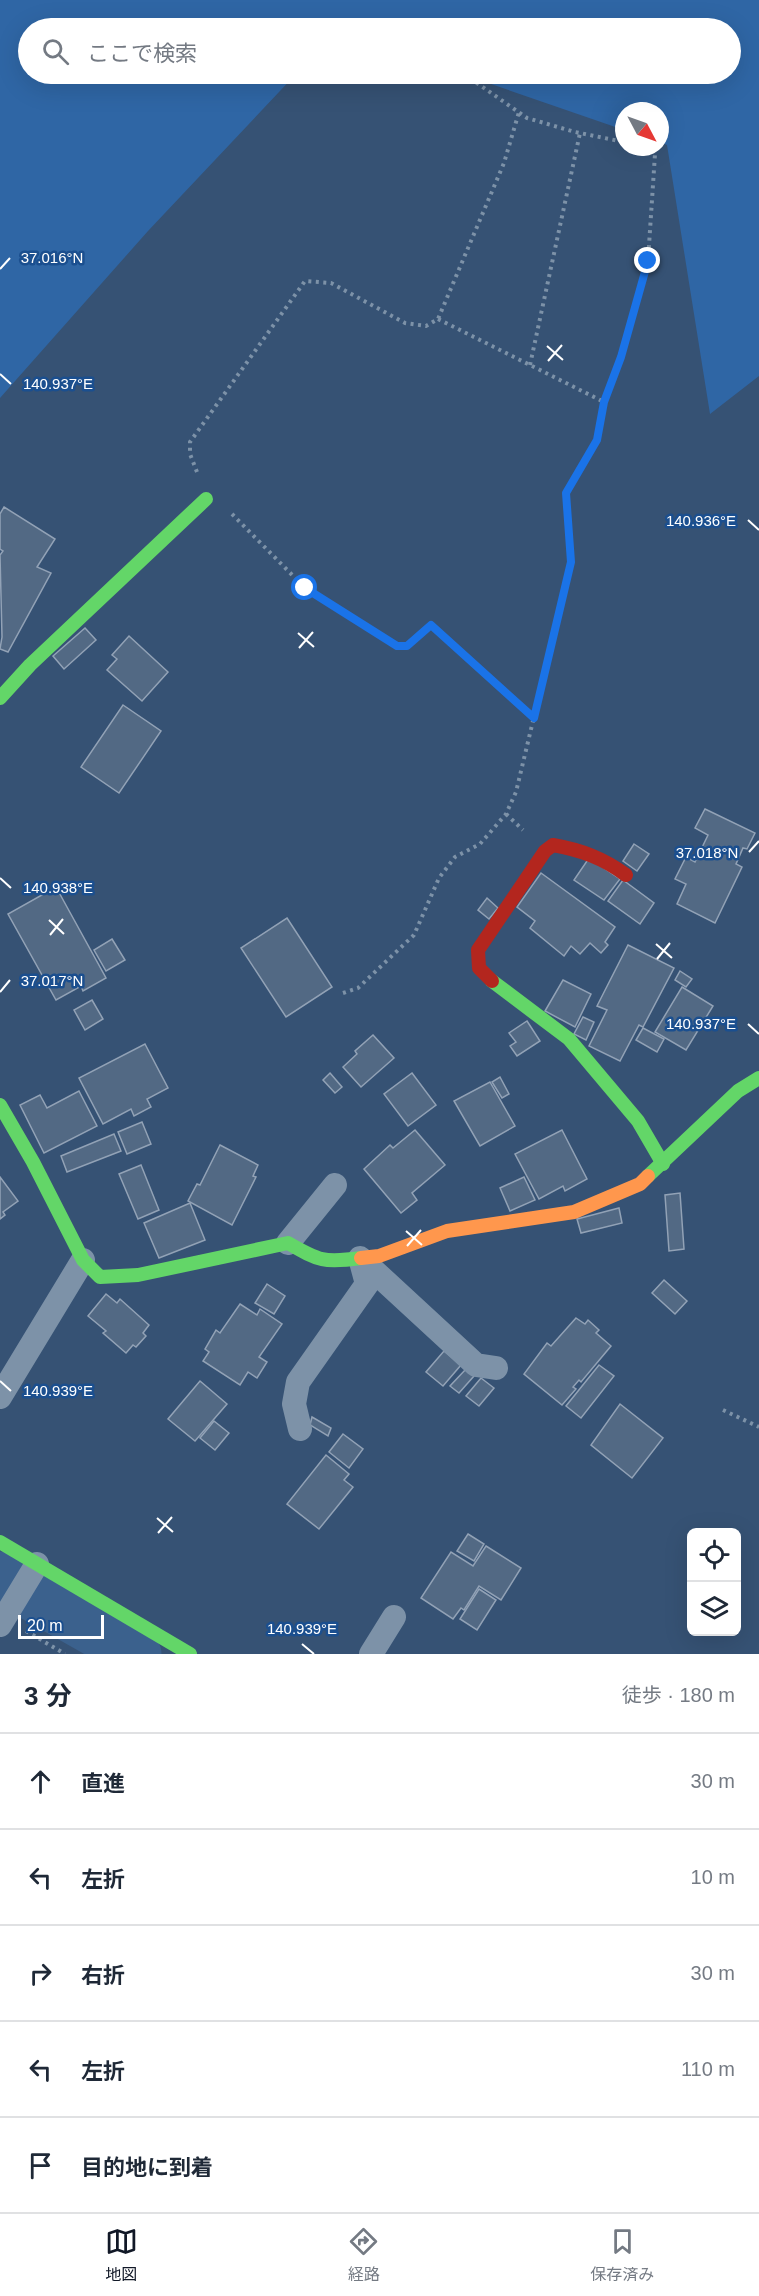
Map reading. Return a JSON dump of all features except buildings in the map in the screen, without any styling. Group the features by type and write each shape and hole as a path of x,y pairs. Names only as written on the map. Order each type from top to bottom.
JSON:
{"street":[{"path":"0,698 30,665 206,499"},
{"path":"626,875 605,859 586,851 553,845 545,851 478,950 479,968 569,1039 638,1121 663,1164"},
{"path":"288,1243 316,1259 338,1261 379,1256 447,1231 574,1212 640,1184 738,1091 759,1077"},
{"path":"0,1105 33,1161 83,1260 100,1277 138,1275 288,1243 335,1185"},
{"path":"360,1258 476,1365 496,1368"},
{"path":"300,1429 294,1404 298,1382 367,1284 360,1258"},
{"path":"0,1397 83,1260"},
{"path":"0,1542 34,1569 190,1654"},
{"path":"5,1616 34,1569"},
{"path":"371,1654 394,1617"}],"path":[{"path":"478,84 527,117 580,133 615,140"},
{"path":"519,112 504,163 438,319 426,326 405,323 331,283 305,281 190,442 190,454 206,499 235,516 305,588 397,646 407,646 431,625 534,718"},
{"path":"530,365 580,133"},
{"path":"343,993 357,988 414,935 439,878 455,857 480,844 506,814 516,792 571,562 566,493 597,440 604,402 621,357 648,261 655,156"},
{"path":"438,319 604,402"},
{"path":"723,1410 759,1427"},
{"path":"5,1616 65,1654"}],"shaded area":[{"path":"0,0 759,0 759,376 710,414 669,156 669,102 615,102 615,127 491,84 741,84 741,18 18,18 18,84 287,84 148,231 0,398"}],"waterway":[{"path":"0,1577 136,1654"}],"traffic: fast":[{"path":"0,698 30,665 206,499"},
{"path":"492,981 569,1039 638,1121 663,1164"},
{"path":"648,1176 738,1091 759,1078"},
{"path":"0,1105 33,1162 83,1260 100,1277 138,1275 288,1243 307,1254 322,1259 361,1258"},
{"path":"0,1542 190,1654"}],"traffic: slow":[{"path":"361,1258 379,1256 447,1231 574,1212 640,1184 648,1176"}],"traffic: jam":[{"path":"492,981 479,968 478,950 545,851 553,845 573,849 600,859 626,875"}],"route":[{"path":"305,588 397,646 407,646 431,625 534,718 571,562 566,493 597,440 604,402 621,357 648,261"}]}
